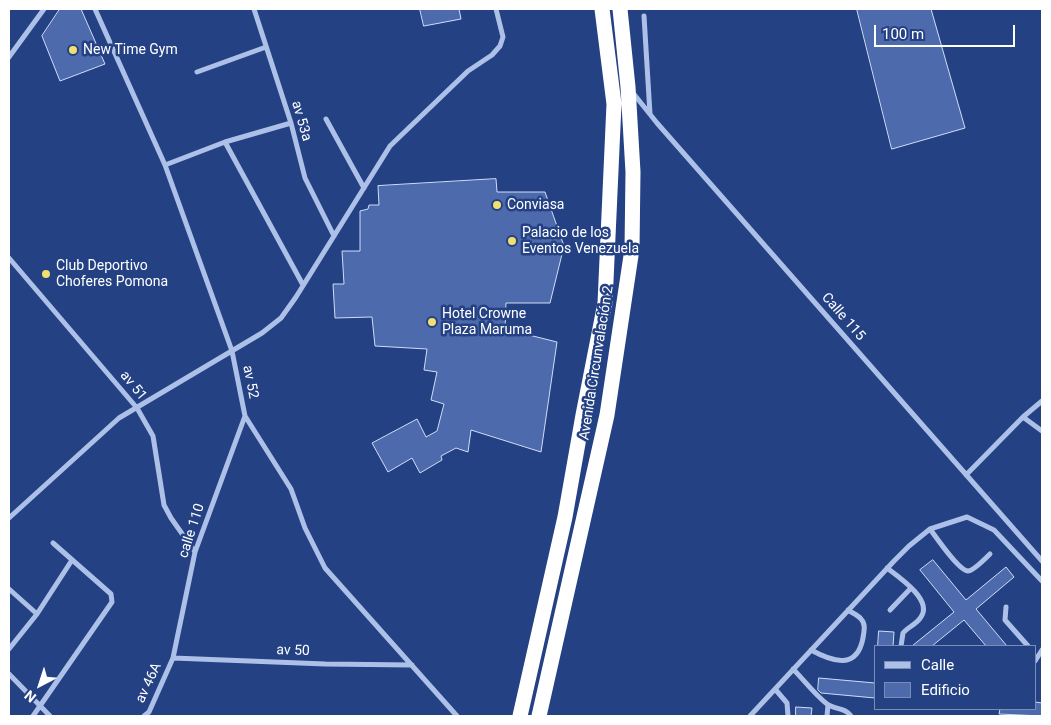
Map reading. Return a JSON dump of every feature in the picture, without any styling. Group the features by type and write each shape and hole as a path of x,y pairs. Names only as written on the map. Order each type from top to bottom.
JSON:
{"highway":[{"name":"Avenida Circunvalación 2","path":"520,716 565,517 605,303 614,104 602,9"},
{"name":"Avenida Circunvalación 2","path":"539,716 600,450 632,249 633,172 628,87 620,9"}],"street":[{"path":"9,58 44,9"},
{"name":"av 52","path":"94,9 165,165 232,351 245,416 291,489 305,528 325,568 457,716"},
{"name":"av 53a","path":"254,9 290,123 305,178 334,236"},
{"path":"9,518 120,418 262,333 281,318 390,146 468,71 492,55 500,46 503,37 496,9"},
{"path":"644,16 650,114"},
{"path":"197,72 266,46"},
{"name":"Calle 115","path":"628,87 1042,562"},
{"path":"326,119 364,188"},
{"path":"165,165 225,142 290,123"},
{"path":"225,142 303,285"},
{"name":"av 51","path":"9,259 137,408 153,436 164,505 195,552"},
{"path":"966,475 1023,417 1042,401"},
{"name":"calle 110","path":"174,658 195,552 245,416"},
{"path":"1023,417 1042,432"},
{"path":"750,716 887,568 930,529 967,517 994,530 1042,581"},
{"path":"930,529 962,569 972,570 990,554"},
{"path":"33,716 112,602 111,594 52,543"},
{"path":"9,649 37,614 72,560"},
{"path":"887,568 919,596 924,611 921,617 903,633 901,645"},
{"path":"890,610 911,588"},
{"path":"9,589 37,614"},
{"path":"1006,607 1005,620 1027,645"},
{"path":"811,650 830,659 845,661 854,658 859,651 865,628 861,618 848,610"},
{"path":"1036,657 1042,650"},
{"name":"av 50","path":"174,658 412,665"},
{"name":"av 46A","path":"144,716 149,712 174,658"},
{"path":"793,669 828,705 843,709 851,716"},
{"path":"9,674 50,716"},
{"path":"775,689 787,703 788,716"},
{"path":"827,716 828,705"}],"building":[{"name":"New Time Gym","path":"60,9 81,9 105,64 60,81 42,36"},
{"path":"420,9 459,9 461,19 424,26"},
{"path":"857,9 931,9 965,128 892,149"},
{"name":"Hotel Crowne Plaza Maruma","path":"496,179 497,192 545,192 564,246 550,303 506,303 505,329 557,342 541,452 471,430 468,452 456,448 441,456 442,460 420,473 412,458 388,472 372,443 417,419 426,437 437,431 444,404 431,400 437,372 424,370 427,349 375,346 372,317 335,318 333,284 344,284 342,251 360,251 360,211 368,209 369,205 379,205 378,186"},
{"path":"933,560 966,600 1006,567 1014,577 976,609 1006,645 985,645 964,620 933,645 913,645 954,612 920,570"},
{"path":"879,631 894,632 893,645 878,645"},
{"path":"819,678 874,683 874,698 821,693 818,690"},
{"path":"1036,702 1042,703 1042,716 999,714 1000,710 1036,710"},
{"path":"796,707 812,708 811,716 796,716"}],"place":[{"name":"New Time Gym","path":"73,50"},
{"name":"Conviasa","path":"497,205"},
{"name":"Palacio de los Eventos Venezuela","path":"512,241"},
{"name":"Club Deportivo Choferes Pomona","path":"46,274"},
{"name":"Hotel Crowne Plaza Maruma","path":"432,322"}]}
